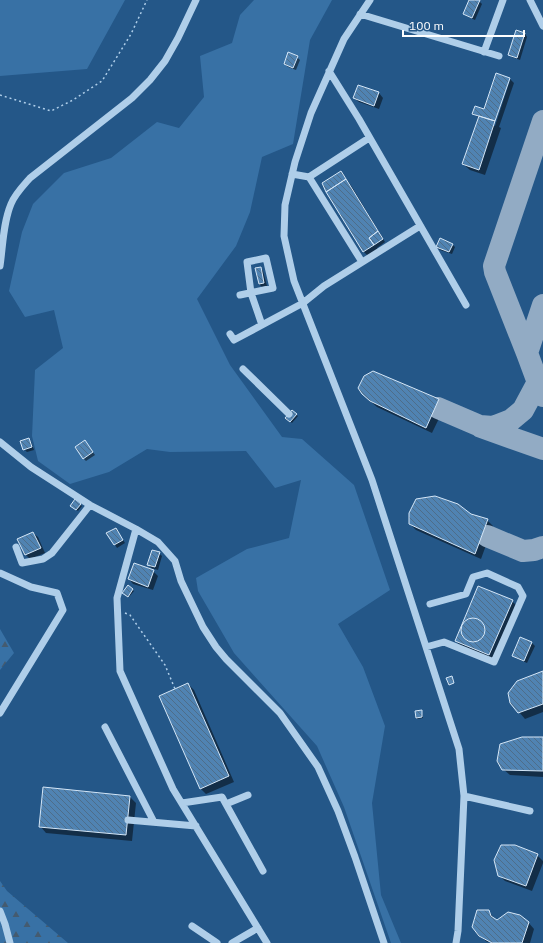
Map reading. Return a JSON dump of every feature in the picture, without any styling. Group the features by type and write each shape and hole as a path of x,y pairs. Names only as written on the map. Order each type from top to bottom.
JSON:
{"lane":[{"path":"0,266 6,221 11,203 19,190 30,178 132,98 150,80 165,61 196,0"},
{"path":"370,0 344,39 311,114 292,174 286,205 284,236 294,281 372,480 459,749 464,796 458,931 456,943"},
{"path":"484,52 503,0"},
{"path":"530,0 543,26"},
{"path":"360,14 499,56"},
{"path":"329,71 466,305"},
{"path":"292,174 309,177 369,138"},
{"path":"309,177 362,262"},
{"path":"230,334 234,340 303,303 324,286 420,226"},
{"path":"240,295 251,293 273,288 266,258 247,262 251,293 262,325"},
{"path":"243,369 289,414"},
{"path":"0,442 31,467 90,505 158,542 175,561 181,581 203,627 216,647 280,713 318,766 341,818 384,943"},
{"path":"16,547 22,563 43,559 52,553 90,505"},
{"path":"136,529 117,598 120,671 173,789 267,943"},
{"path":"0,573 32,587 57,593 63,610 0,713"},
{"path":"426,647 444,642 494,662 523,596 518,587 487,573 473,577 466,594 430,604"},
{"path":"105,728 154,822"},
{"path":"226,804 248,795"},
{"path":"464,796 530,811"},
{"path":"182,803 222,797 262,871"},
{"path":"128,820 196,826"},
{"path":"0,911 6,924 10,943"},
{"path":"192,926 217,943"},
{"path":"232,943 258,928"}],"path":[{"path":"0,95 51,111 73,100 102,81 131,34 147,0"},
{"path":"118,610 130,615 165,665 176,689"}],"green space":[{"path":"0,0 125,0 87,69 0,76"},
{"path":"254,0 332,0 310,40 293,144 262,157 250,212 236,246 197,299 230,365 282,437 302,439 354,485 390,590 338,624 363,667 385,726 372,803 381,895 401,943 391,943 344,807 317,746 234,653 198,591 196,578 247,549 289,538 301,480 275,488 246,451 170,452 147,449 109,472 70,484 38,461 32,436 35,370 63,348 54,310 25,317 9,291 22,232 33,204 64,173 111,158 157,122 179,128 204,97 200,56 232,43 240,15"},
{"path":"0,629 14,653 0,670"},
{"path":"0,881 7,891 68,943 0,943"}],"building":[{"path":"469,0 480,0 472,18 463,14"},
{"path":"516,30 525,33 517,58 508,55"},
{"path":"288,52 298,56 293,68 284,64"},
{"path":"496,73 510,78 495,121 472,114 475,106 484,109"},
{"path":"358,85 379,92 374,106 353,98"},
{"path":"479,116 495,121 479,170 462,164"},
{"path":"341,171 346,179 326,192 322,183"},
{"path":"346,179 378,231 369,238 374,245 363,252 326,192"},
{"path":"378,231 383,239 374,245 369,238"},
{"path":"440,238 453,244 449,252 436,247"},
{"path":"261,267 264,283 259,284 255,268"},
{"path":"373,371 439,399 426,428 370,401 362,394 358,388 364,376"},
{"path":"292,410 297,414 290,422 285,418"},
{"path":"29,438 32,447 23,450 20,441"},
{"path":"85,440 93,452 83,459 75,447"},
{"path":"435,496 458,504 471,514 488,519 475,554 409,524 409,513 416,499"},
{"path":"75,499 81,504 76,510 70,506"},
{"path":"116,528 123,540 114,545 106,533"},
{"path":"33,532 41,548 25,555 17,539"},
{"path":"152,550 160,552 155,567 147,565"},
{"path":"134,563 154,570 148,587 128,579"},
{"path":"128,585 133,589 128,597 122,593"},
{"path":"478,586 513,600 489,655 455,641"},
{"path":"473,618 481,622 485,630 481,638 473,642 465,638 461,630 465,622"},
{"path":"520,637 532,642 524,661 512,656"},
{"path":"543,671 543,704 518,713 510,703 508,693 517,681"},
{"path":"452,676 454,683 449,685 446,678"},
{"path":"188,683 229,776 200,789 159,696"},
{"path":"422,710 422,717 416,718 415,711"},
{"path":"522,737 543,737 543,771 502,770 497,761 500,744"},
{"path":"43,787 130,796 126,835 39,827"},
{"path":"501,845 515,845 538,854 526,886 498,876 494,860"},
{"path":"477,910 489,910 491,916 497,920 508,912 520,915 529,922 522,943 492,943 479,936 472,927"}],"taxiway":[{"path":"527,353 494,266 543,121"},
{"path":"543,305 527,353 543,396"},
{"path":"438,408 480,426 493,427 511,420 523,410 538,382"},
{"path":"481,427 543,449"},
{"path":"487,536 523,551 543,547"}]}
